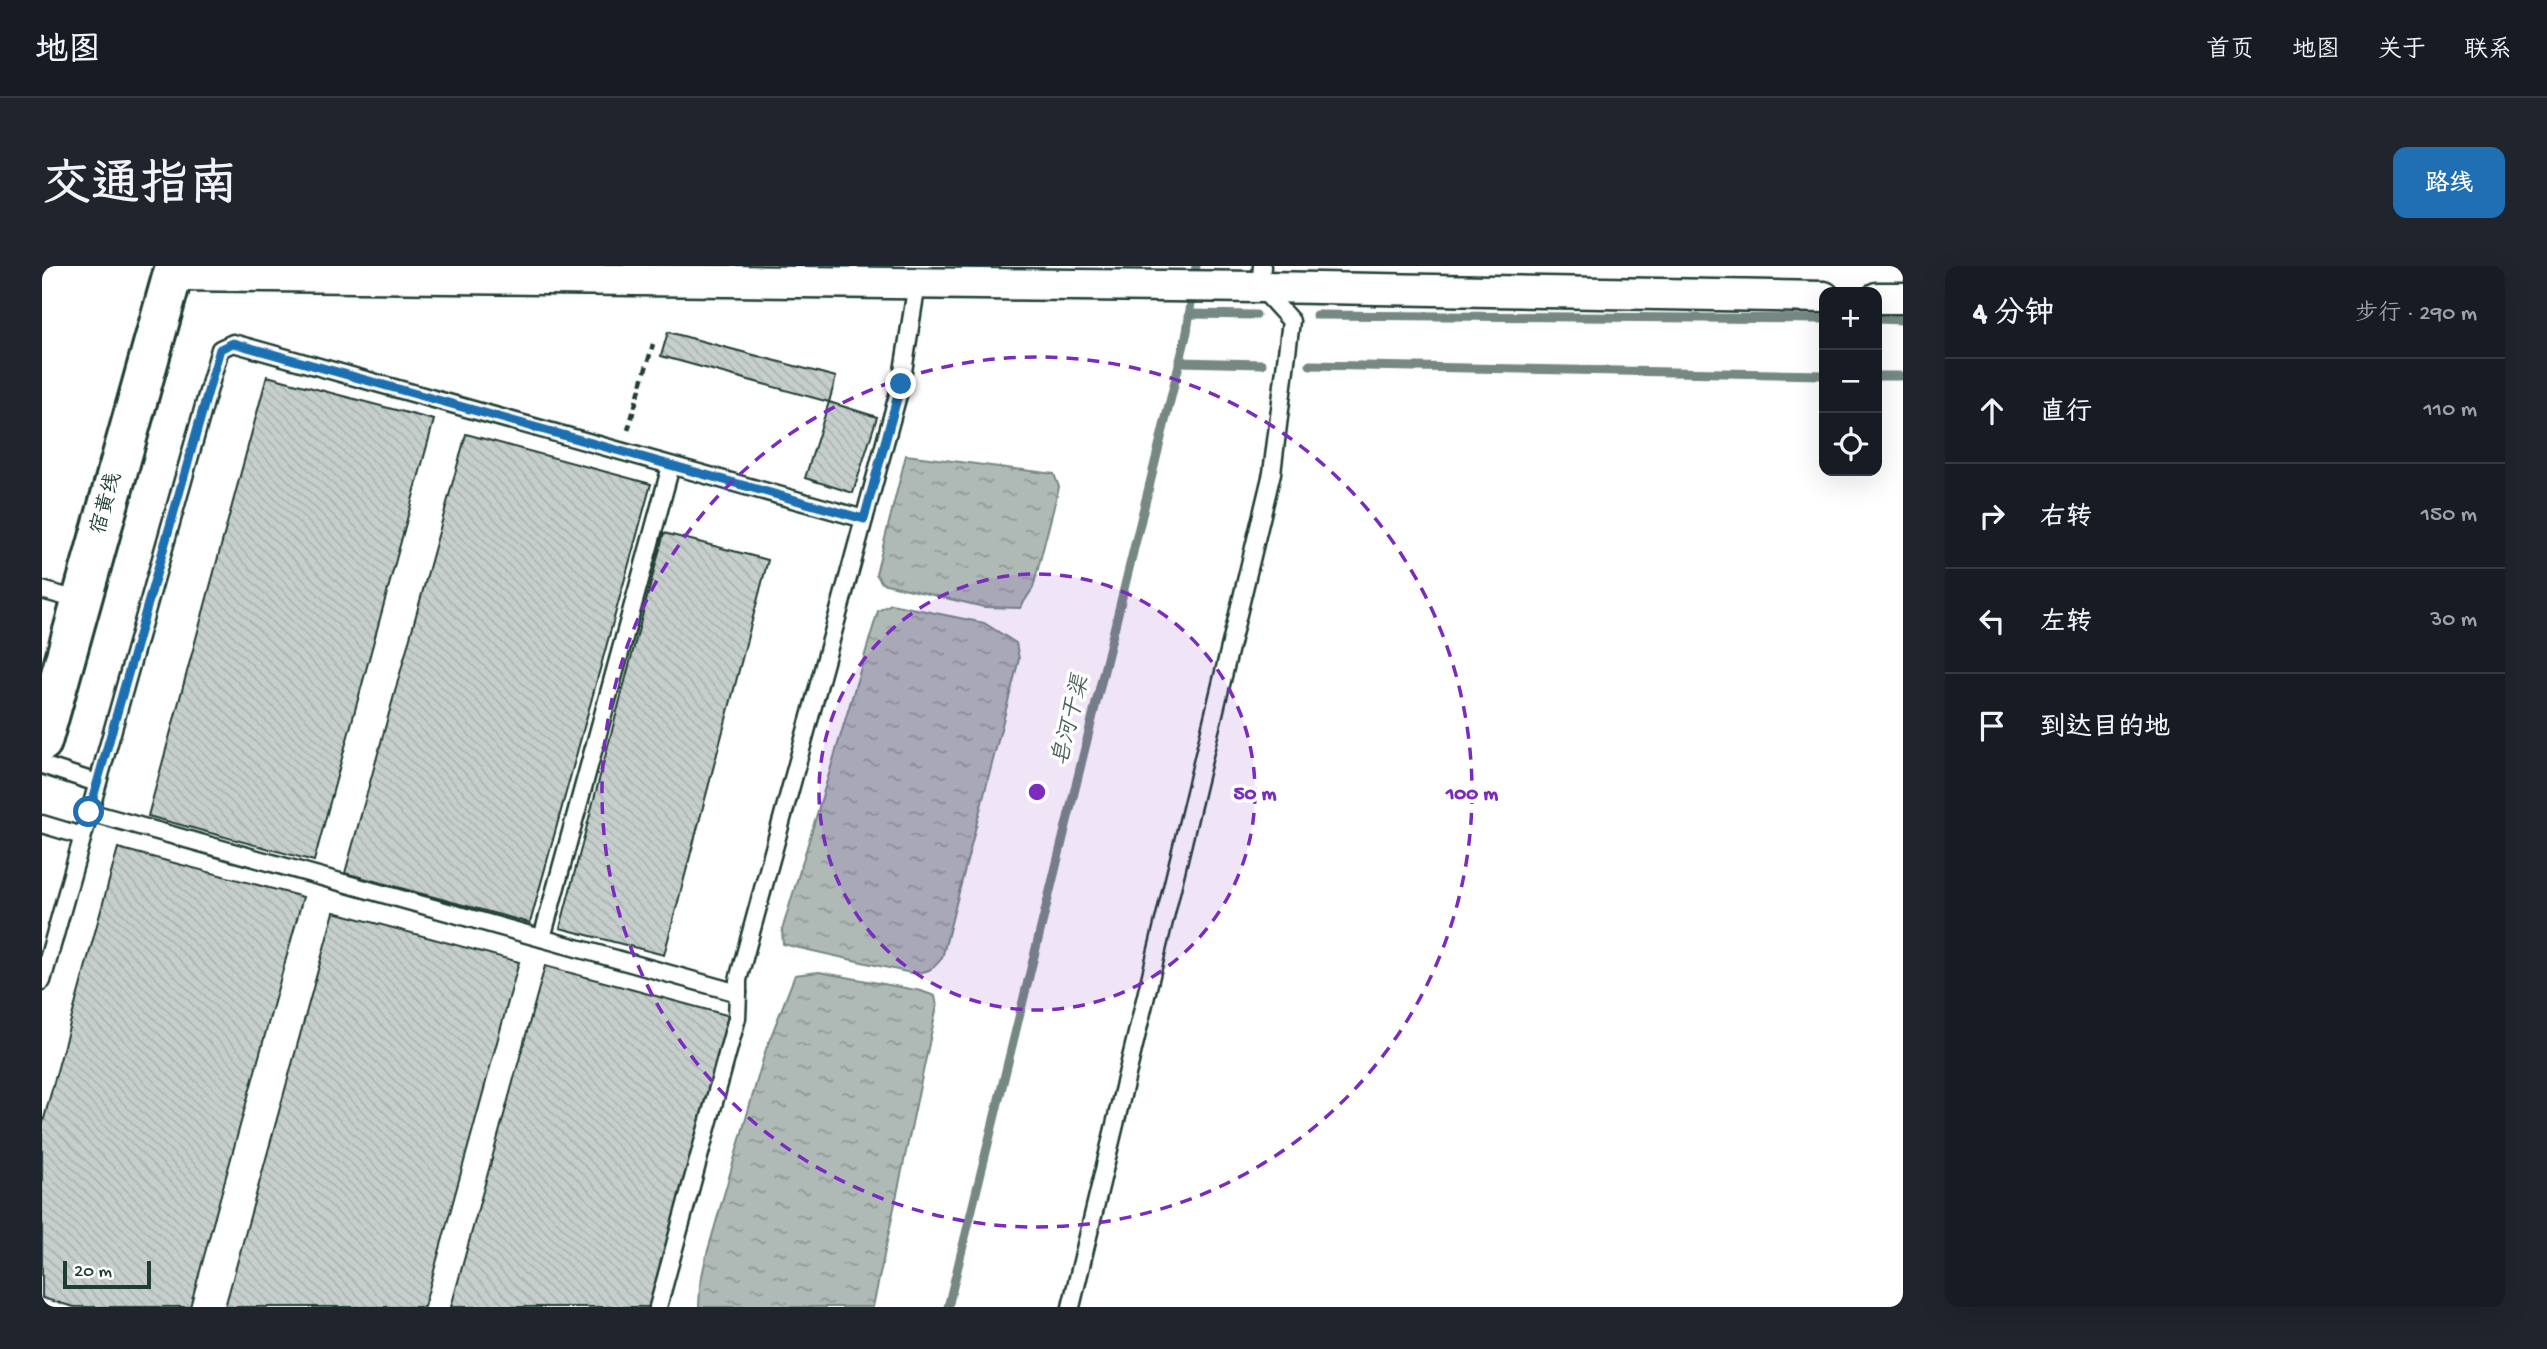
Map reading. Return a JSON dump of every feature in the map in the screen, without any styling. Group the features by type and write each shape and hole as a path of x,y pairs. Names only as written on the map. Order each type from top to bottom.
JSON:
{"main road":[{"name":"宿黄线","path":"42,742 174,271"}],"street":[{"path":"174,271 857,274 917,283 1192,286 1261,276 1819,297"},
{"path":"1882,298 1903,298"}],"lane":[{"path":"1071,1307 1272,473 1291,321 1261,276"},
{"path":"657,1307 737,1018 741,967 901,384 917,283"},
{"path":"42,981 220,349 233,343 864,519"},
{"path":"542,938 671,466"},
{"path":"42,590 81,601"},
{"path":"42,765 97,783"},
{"path":"89,812 738,993"},
{"path":"42,824 82,836"}],"path":[{"path":"622,452 653,344"}],"water":[{"path":"906,455 1054,474 1059,487 1033,588 1020,608 984,607 882,583 876,574"},
{"path":"891,604 984,623 1016,643 1019,659 942,958 932,968 916,973 783,944 782,930 878,611"},
{"path":"819,972 921,991 935,996 937,1006 873,1307 699,1307 706,1257 766,1049 795,975"}],"building":[{"path":"668,332 836,377 829,402 661,356"},
{"path":"267,376 434,420 314,861 148,816"},
{"path":"829,402 877,417 853,493 805,478"},
{"path":"466,434 651,484 530,923 345,873"},
{"path":"664,533 768,560 664,955 560,928"},
{"path":"118,848 303,897 190,1307 74,1307 42,1298 42,1126"},
{"path":"334,912 519,962 424,1307 225,1307"},
{"path":"545,966 730,1016 650,1307 451,1307"}],"waterway":[{"name":"皂河干渠","path":"948,1307 1187,332 1196,266"},
{"path":"1189,314 1256,315"},
{"path":"1316,315 1819,319"},
{"path":"1882,319 1903,320"},
{"path":"1179,362 1262,364"},
{"path":"1310,365 1819,375"},
{"path":"1882,376 1903,376"}],"route":[{"path":"89,812 213,363 220,349 233,343 864,519 901,384"}]}
